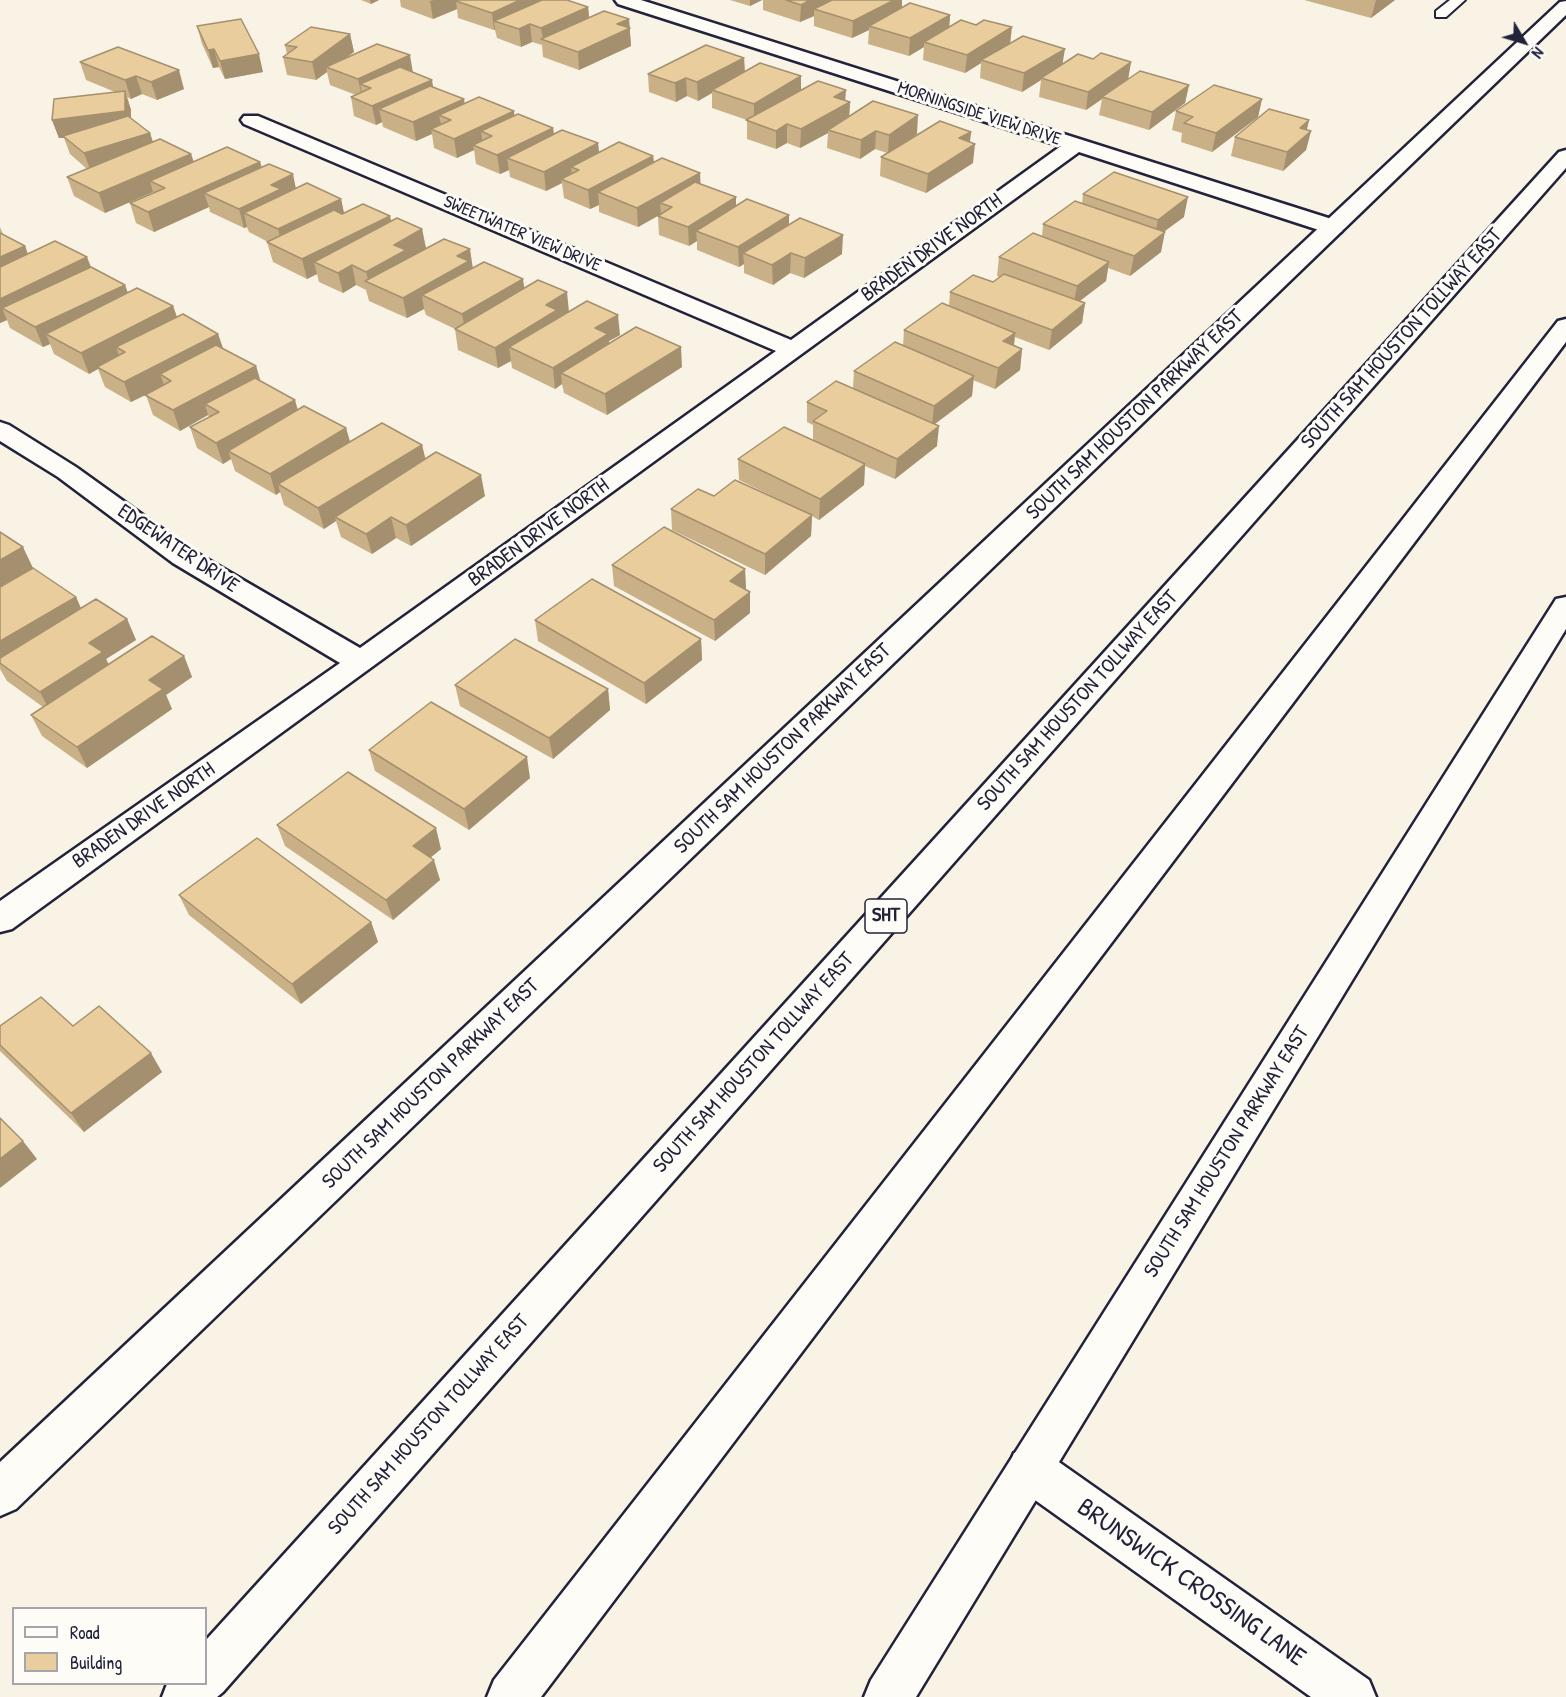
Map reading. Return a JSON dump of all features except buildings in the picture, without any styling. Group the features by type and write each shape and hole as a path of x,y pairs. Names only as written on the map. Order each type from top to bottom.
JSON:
{"main road":[{"name":"MORNINGSIDE VIEW DRIVE","path":"624,0 1333,227"},
{"name":"SOUTH SAM HOUSTON PARKWAY EAST","path":"0,1493 1566,6"},
{"name":"SWEETWATER VIEW DRIVE","path":"252,120 792,349"},
{"name":"BRADEN DRIVE NORTH","path":"0,919 361,662 1076,145"},
{"name":"SOUTH SAM HOUSTON TOLLWAY EAST","path":"207,1674 1566,156"},
{"path":"511,1697 1566,326"},
{"name":"EDGEWATER DRIVE","path":"0,430 67,472 183,557 361,662"},
{"name":"SOUTH SAM HOUSTON PARKWAY EAST","path":"888,1697 1566,606"},
{"name":"BRUNSWICK CROSSING LANE","path":"1030,1469 1352,1697"},
{"path":"186,1697 196,1685"}],"lane":[{"path":"1441,14 1458,0"}]}
